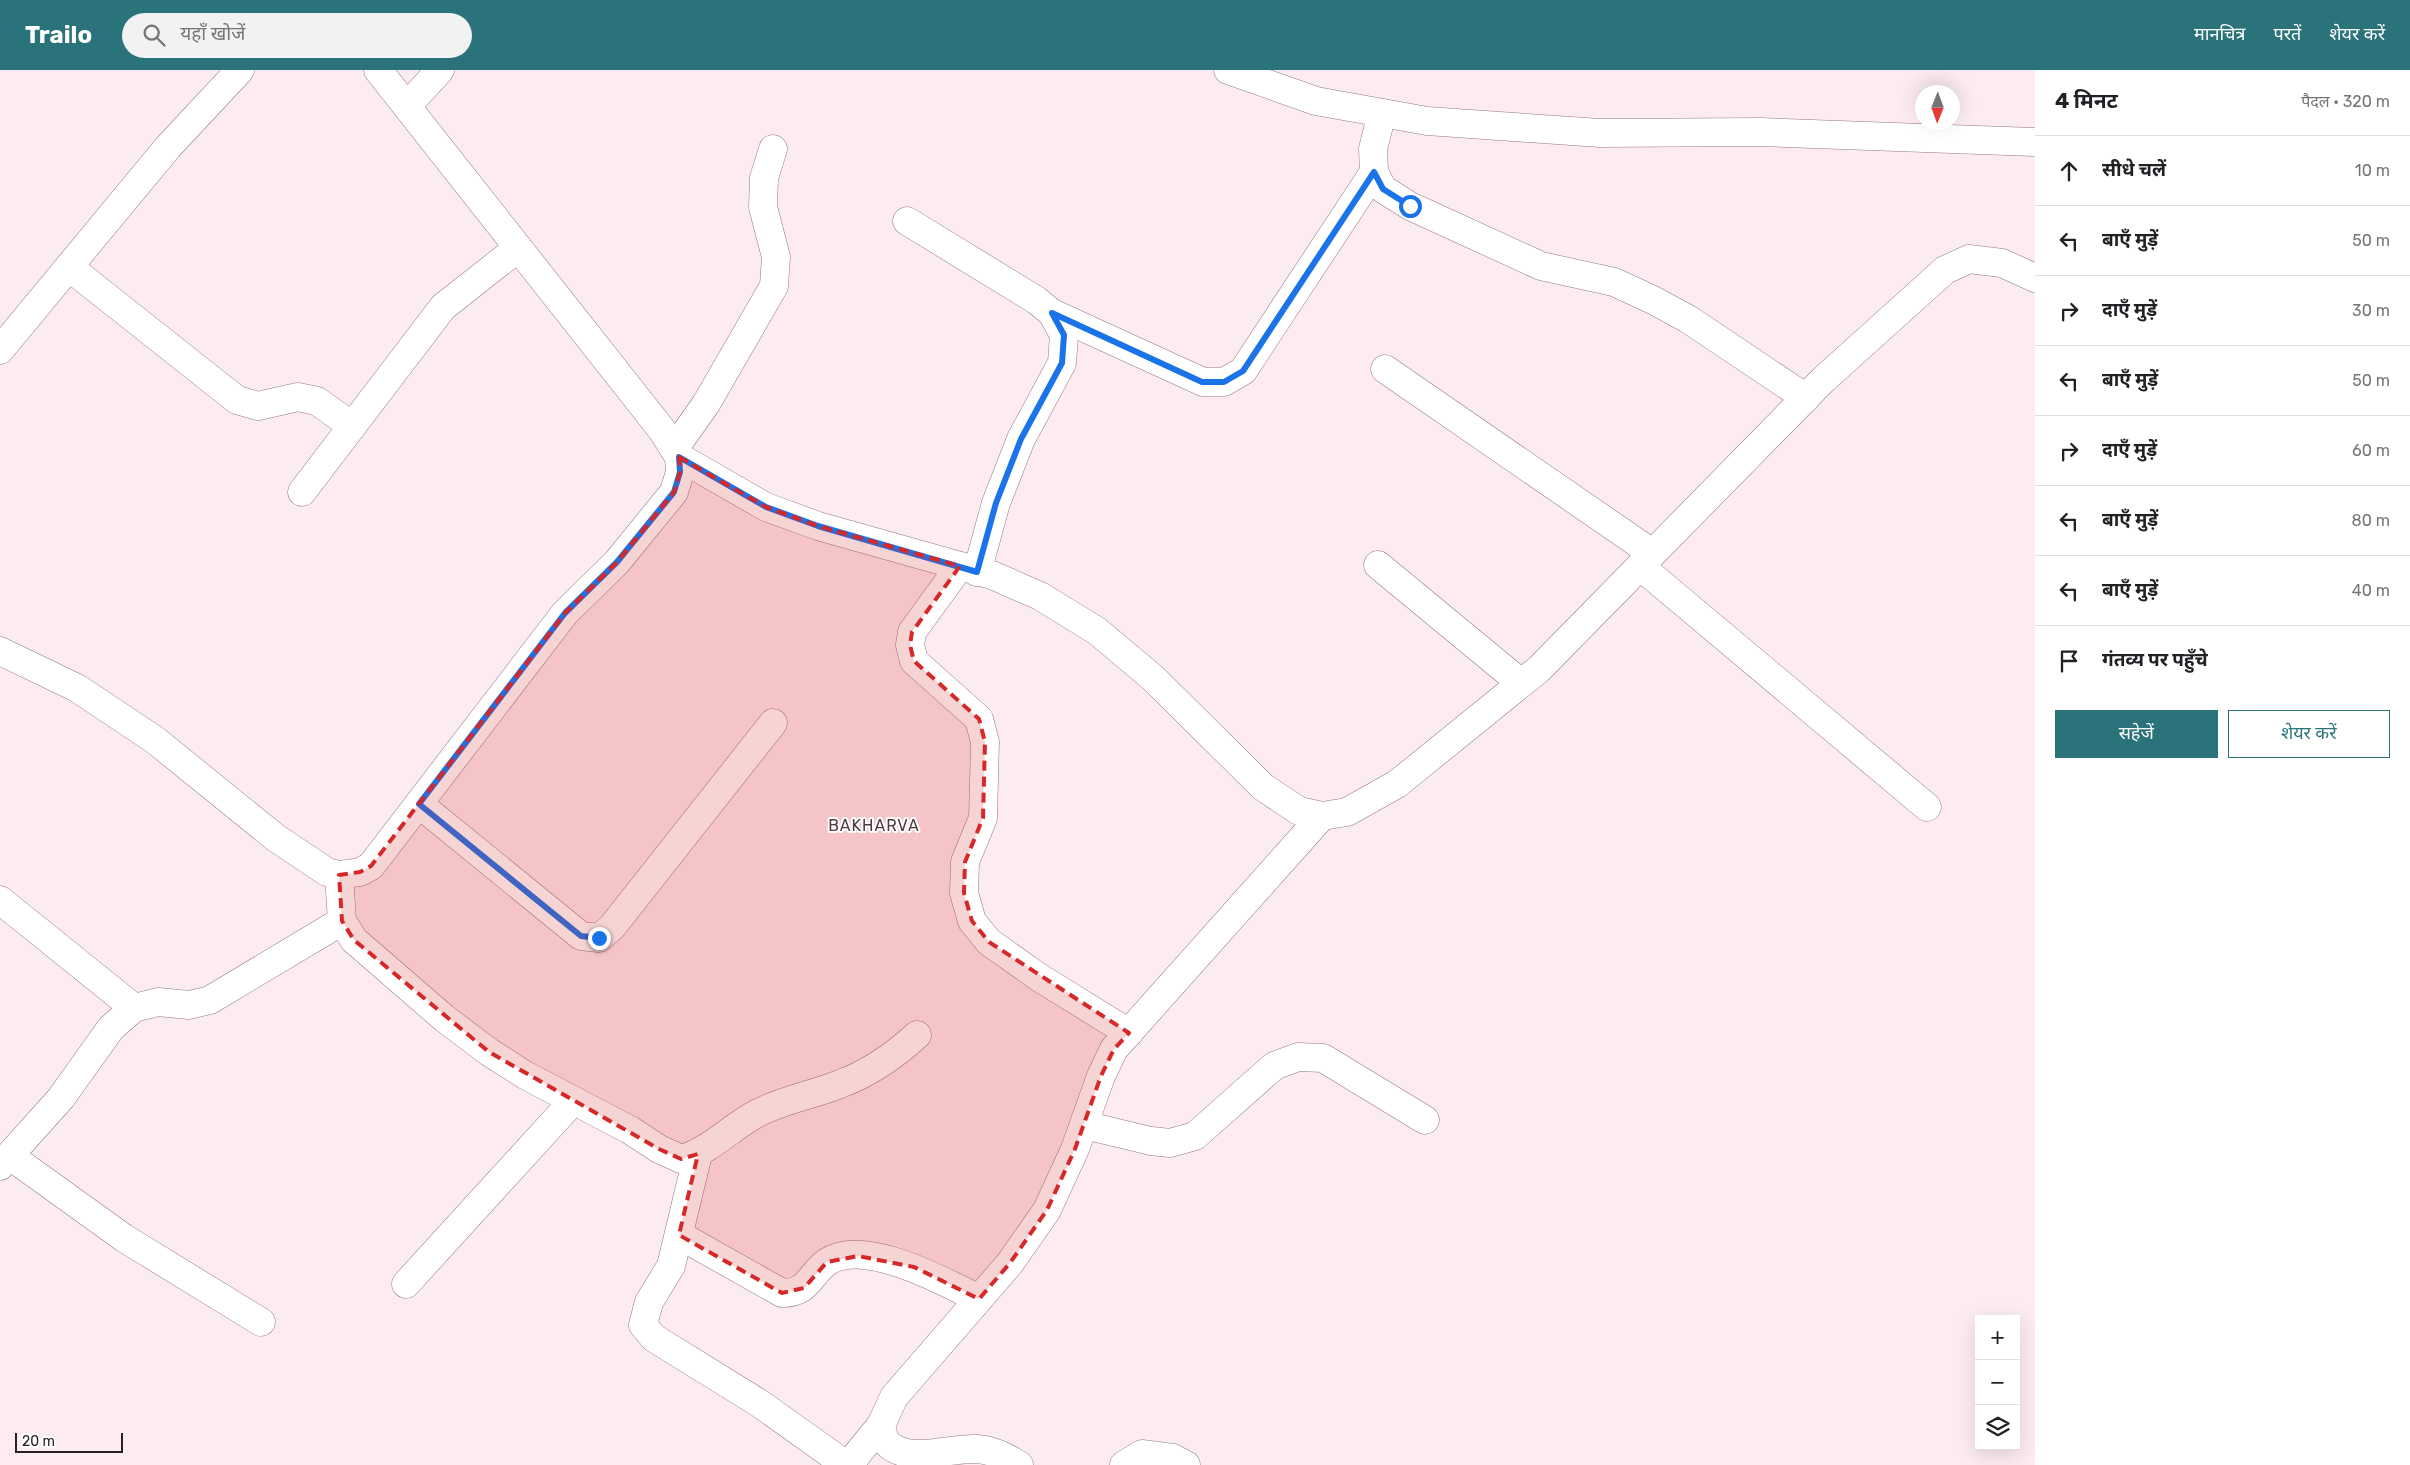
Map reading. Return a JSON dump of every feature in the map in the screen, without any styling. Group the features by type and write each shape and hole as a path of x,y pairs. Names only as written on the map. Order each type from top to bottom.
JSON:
{"street":[{"path":"0,350 168,147 240,70"},
{"path":"0,651 76,688 155,740 276,838 327,872 339,875 360,872 371,866 565,613 617,562 674,492 680,472 676,453 656,422 378,70"},
{"path":"407,106 440,70"},
{"path":"1228,70 1316,101 1427,121 1600,132 1760,132 2035,142"},
{"path":"1382,113 1373,149 1374,172 1383,189 1410,206 1541,266 1614,282 1653,300 1688,319 1806,398"},
{"path":"676,453 774,286 776,257 763,207 764,178 773,149"},
{"path":"907,221 1036,300 1052,313 1202,382 1224,382 1243,371 1374,172"},
{"path":"302,492 443,307 518,248"},
{"path":"676,453 766,507 818,526 992,575 1040,596 1097,631 1153,678 1263,788 1299,811 1322,816 1347,812 1397,784 1538,669 1806,398 1945,270 1969,259 2002,263 2035,278"},
{"path":"69,267 237,400 258,406 298,397 317,402 352,426"},
{"path":"1052,313 1064,335 1062,363 1021,439 968,569 912,632 910,645 914,661 979,719 985,742 983,818 965,862 964,893 972,921 989,942 1040,978 1129,1033"},
{"path":"1385,370 1646,560 1927,807"},
{"path":"1378,565 1521,683"},
{"path":"419,804 581,936 599,938 612,927 773,723"},
{"path":"852,1465 855,1457 880,1425 894,1397 1010,1263 1048,1210 1075,1149 1101,1076 1114,1049 1322,816"},
{"path":"339,875 342,921 354,940 444,1018 525,1076 630,1130 659,1149 681,1159 698,1154 758,1113 841,1084 872,1070 917,1035"},
{"path":"0,900 134,1008"},
{"path":"261,1322 124,1238 5,1161 62,1098 111,1028 134,1008 158,1002 188,1005 210,1000 342,921"},
{"path":"1084,1125 1152,1141 1170,1143 1195,1136 1274,1066 1298,1057 1323,1058 1425,1120"},
{"path":"406,1284 573,1101"},
{"path":"698,1154 671,1266 649,1302 643,1325 654,1338 759,1403 846,1465"},
{"path":"679,1235 782,1293 790,1293 804,1288 827,1262 842,1257 858,1256 890,1259 914,1267 979,1299"},
{"path":"880,1425 886,1442 898,1451 921,1454 976,1449 1004,1455 1020,1465"},
{"path":"1124,1465 1142,1454 1173,1458 1186,1465"}],"highlighted area":[{"path":"679,457 766,507 818,526 960,566 912,632 910,645 914,661 979,719 985,742 983,818 965,862 964,893 972,921 989,942 1129,1033 1114,1049 1101,1076 1075,1149 1047,1210 1010,1263 979,1299 914,1267 858,1256 827,1262 804,1288 782,1293 679,1235 698,1154 681,1159 659,1149 489,1052 354,940 342,921 339,875 360,872 371,866 565,613 617,562 674,492 680,472"}],"district":[{"name":"BAKHARVA","path":"874,825"}],"route":[{"path":"599,938 581,936 419,804 565,613 617,562 674,492 680,472 679,457 766,507 818,526 977,572 996,503 1021,439 1062,363 1064,335 1052,313 1202,382 1224,382 1243,371 1374,172 1383,189 1410,206"}]}
